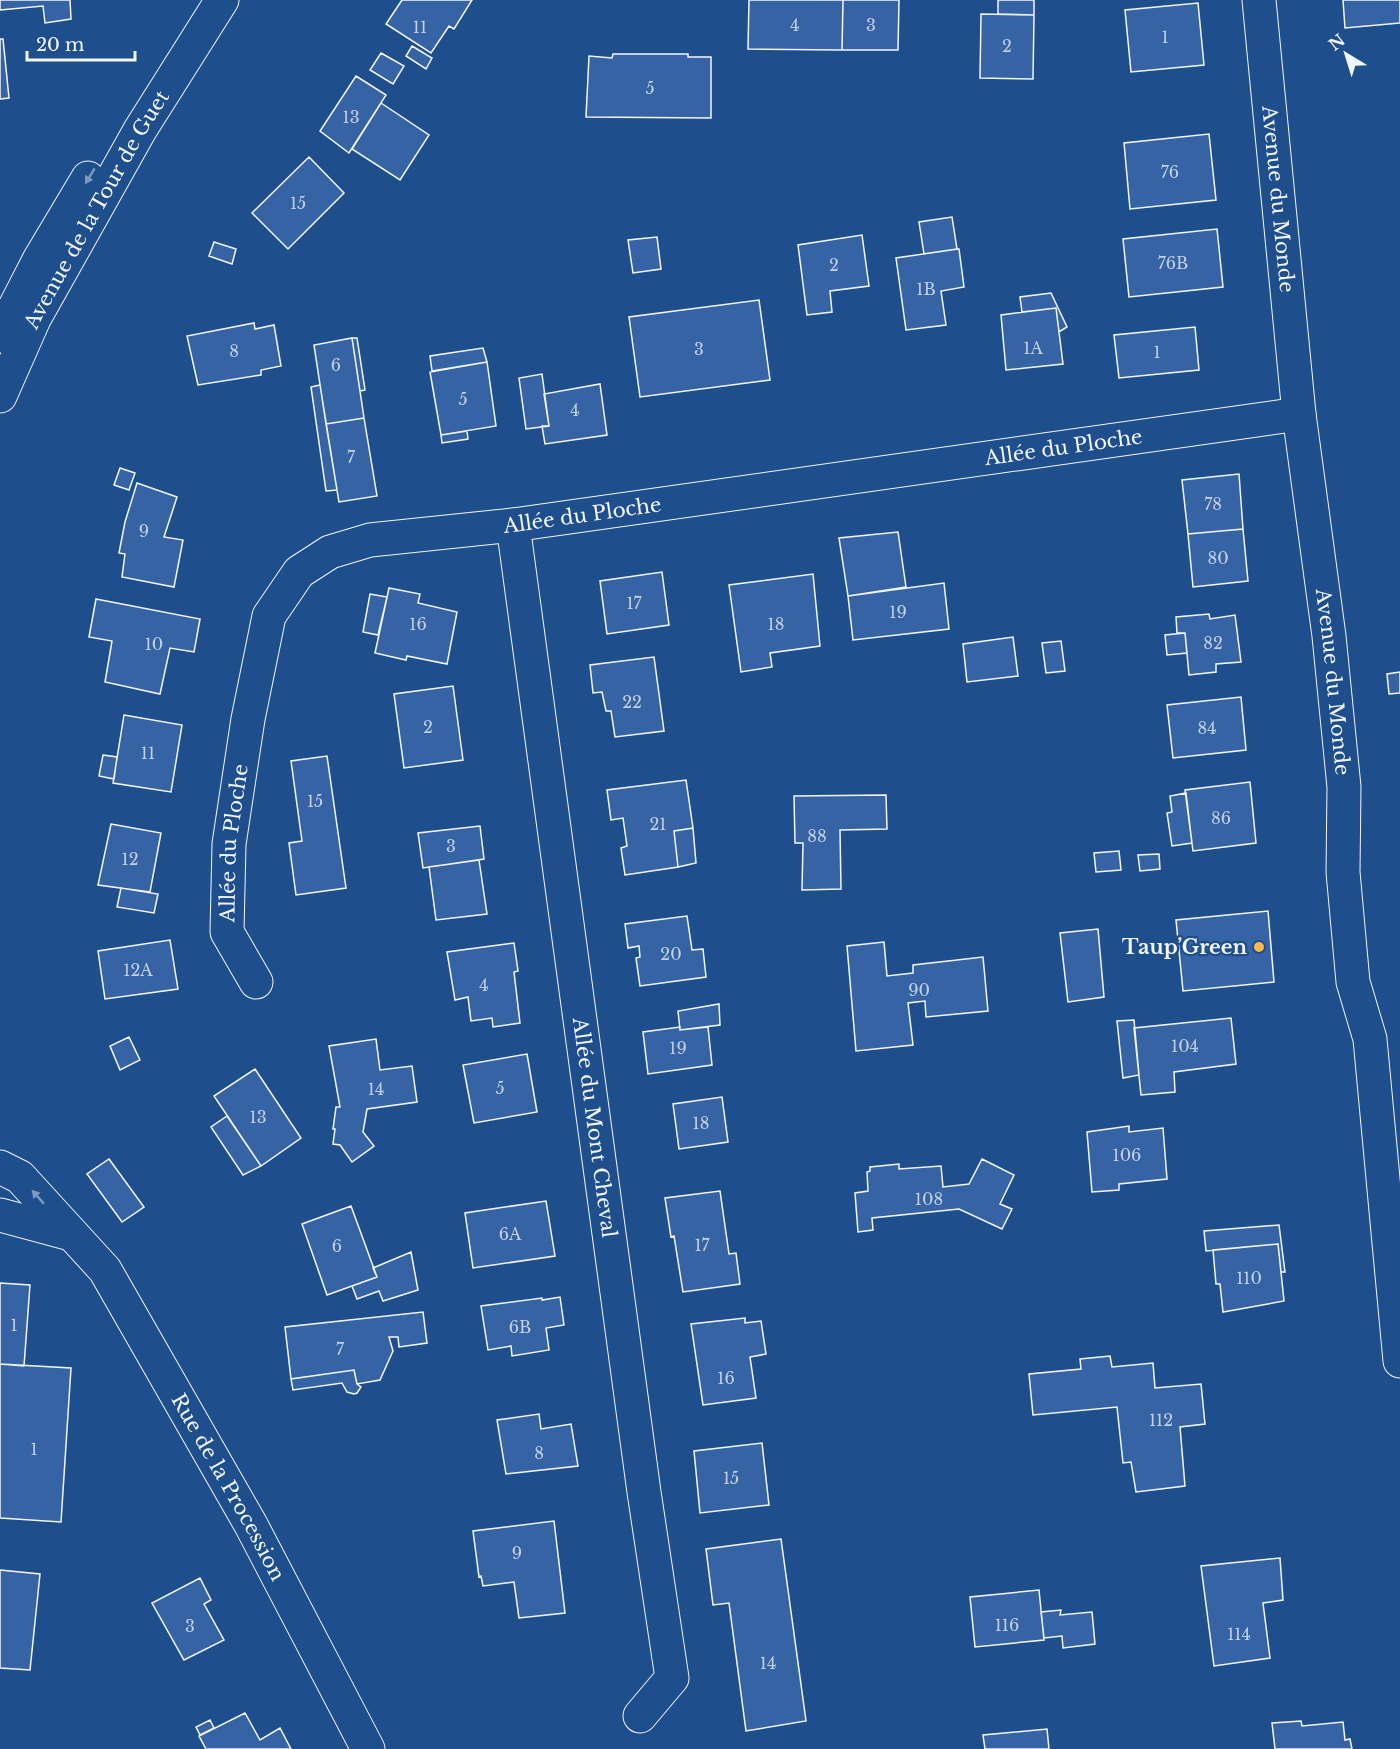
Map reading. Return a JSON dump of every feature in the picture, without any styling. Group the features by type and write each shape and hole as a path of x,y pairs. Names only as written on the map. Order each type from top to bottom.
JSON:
{"street":[{"name":"Avenue de la Tour de Guet","path":"0,336 39,260 196,0"},
{"name":"Avenue de la Tour de Guet","path":"0,396 34,319 140,130 222,0"},
{"name":"Avenue du Monde","path":"1259,0 1299,414 1328,624 1344,787 1343,872 1353,982 1370,1039 1400,1361"},
{"name":"Allée du Ploche","path":"256,982 227,932 229,844 248,719 269,616 299,572 330,552 370,540 513,525 1299,414"},
{"name":"Allée du Mont Cheval","path":"513,525 644,1492 672,1678 640,1716"},
{"name":"Rue de la Procession","path":"0,1167 20,1177 105,1270 251,1525 368,1749"},
{"path":"0,1215 71,1234"}],"building":[{"path":"0,0 70,0 71,19 45,23 43,6 0,10"},
{"path":"402,0 472,0 454,29 449,26 431,53 386,24"},
{"path":"749,0 843,0 842,50 748,49"},
{"path":"843,0 899,0 898,50 842,50"},
{"path":"998,0 1034,0 1034,15 998,14"},
{"path":"1343,0 1400,0 1400,23 1345,28"},
{"path":"1198,3 1204,65 1131,72 1125,10"},
{"path":"981,14 1034,15 1033,79 980,78"},
{"path":"0,39 3,39 9,98 0,99"},
{"path":"412,46 432,58 426,69 406,56"},
{"path":"381,53 404,66 393,84 370,70"},
{"path":"613,54 688,54 688,57 711,57 711,118 586,117 589,56 612,58"},
{"path":"356,76 386,95 349,153 320,131"},
{"path":"381,103 429,135 400,180 352,149"},
{"path":"1209,134 1216,200 1130,209 1124,143"},
{"path":"309,157 344,193 288,249 252,213"},
{"path":"952,217 957,249 924,254 919,222"},
{"path":"1217,229 1223,287 1129,297 1123,239"},
{"path":"862,235 869,286 830,291 832,312 807,315 798,245"},
{"path":"657,237 661,269 633,273 628,240"},
{"path":"214,242 236,249 232,264 209,256"},
{"path":"959,249 964,287 941,291 946,325 906,330 896,258"},
{"path":"1051,293 1067,327 1059,332 1056,308 1022,312 1020,297"},
{"path":"759,300 770,380 640,397 629,317"},
{"path":"1056,308 1063,364 1006,370 1001,315"},
{"path":"254,323 255,329 274,325 281,366 261,370 261,375 198,385 187,336"},
{"path":"1195,327 1199,370 1119,378 1114,335"},
{"path":"352,338 364,418 326,424 314,345"},
{"path":"352,338 357,338 365,390 360,391"},
{"path":"483,348 487,362 432,371 430,356"},
{"path":"487,362 496,426 441,435 430,372"},
{"path":"542,374 549,426 526,429 519,378"},
{"path":"600,384 607,435 545,444 542,426 549,426 544,394"},
{"path":"320,385 337,490 326,491 311,387"},
{"path":"364,418 377,496 339,502 326,424"},
{"path":"467,431 468,439 442,443 441,435"},
{"path":"120,468 135,473 129,490 114,485"},
{"path":"1239,474 1243,529 1188,534 1182,480"},
{"path":"137,483 177,497 164,537 183,540 174,587 122,577 125,554 119,553 125,522"},
{"path":"1243,529 1248,581 1193,587 1188,534"},
{"path":"898,532 906,587 848,596 839,538"},
{"path":"662,572 669,625 607,634 600,581"},
{"path":"813,574 820,646 770,653 772,667 741,672 729,585"},
{"path":"944,583 949,629 853,640 848,596"},
{"path":"389,588 420,594 418,603 457,612 447,664 407,656 406,660 375,653"},
{"path":"370,594 387,597 378,635 363,632"},
{"path":"96,599 200,619 194,652 170,648 160,694 105,682 112,641 89,637"},
{"path":"1209,614 1210,619 1235,615 1241,662 1216,664 1216,672 1189,675 1185,633 1177,633 1176,617"},
{"path":"1185,633 1187,653 1167,655 1165,635"},
{"path":"1013,637 1018,676 967,682 963,644"},
{"path":"1061,641 1065,671 1046,673 1042,643"},
{"path":"654,657 664,731 615,737 611,711 606,711 602,692 593,693 590,665"},
{"path":"1400,672 1400,693 1389,694 1387,674"},
{"path":"453,686 463,760 404,768 394,694"},
{"path":"1241,697 1246,750 1173,758 1167,705"},
{"path":"124,715 182,725 171,792 113,783"},
{"path":"103,755 117,757 114,779 99,776"},
{"path":"327,756 346,888 296,895 289,843 302,841 291,761"},
{"path":"686,780 693,828 674,831 678,867 625,875 621,848 627,846 623,818 611,820 607,790"},
{"path":"1250,782 1256,843 1193,851 1185,790"},
{"path":"1186,793 1192,843 1172,846 1167,813 1172,812 1170,796"},
{"path":"886,795 887,829 840,830 841,889 802,890 803,843 795,843 794,796"},
{"path":"111,824 161,833 150,892 98,885"},
{"path":"480,826 484,859 423,868 418,833"},
{"path":"693,828 696,863 678,867 674,831"},
{"path":"1119,851 1121,870 1096,872 1094,853"},
{"path":"1159,854 1160,869 1140,871 1138,855"},
{"path":"479,860 487,914 436,920 429,867"},
{"path":"121,888 158,894 154,913 117,907"},
{"path":"1268,911 1274,982 1183,991 1176,920"},
{"path":"687,916 692,950 703,949 706,977 640,986 636,958 640,957 639,946 628,948 625,924"},
{"path":"1098,929 1104,997 1068,1002 1060,933"},
{"path":"170,940 178,989 105,999 98,951"},
{"path":"884,942 887,976 913,973 913,965 983,957 988,1011 926,1017 925,1001 908,1003 913,1045 856,1051 847,946"},
{"path":"514,943 518,971 514,972 520,1023 493,1027 492,1018 471,1021 468,997 455,1000 447,952"},
{"path":"719,1004 720,1025 680,1030 678,1011"},
{"path":"1231,1018 1236,1064 1174,1072 1175,1092 1141,1095 1134,1028"},
{"path":"1134,1020 1139,1075 1123,1078 1117,1021"},
{"path":"680,1027 680,1030 708,1027 712,1065 648,1074 643,1032"},
{"path":"129,1037 140,1060 120,1070 110,1046"},
{"path":"376,1039 380,1070 412,1066 417,1102 367,1109 363,1132 374,1146 352,1162 340,1145 333,1144 336,1107 340,1107 329,1046"},
{"path":"527,1054 537,1112 474,1123 463,1065"},
{"path":"255,1069 301,1138 261,1166 214,1096"},
{"path":"722,1097 728,1142 679,1149 673,1104"},
{"path":"227,1116 261,1166 243,1175 211,1127"},
{"path":"1129,1126 1129,1132 1163,1128 1167,1179 1119,1184 1119,1190 1092,1192 1087,1132"},
{"path":"109,1159 144,1207 122,1222 87,1174"},
{"path":"982,1159 1014,1175 1000,1204 1012,1209 1002,1229 959,1209 872,1218 873,1230 858,1232 855,1193 868,1191 867,1172 870,1171 870,1167 899,1164 899,1169 941,1166 943,1187 969,1184"},
{"path":"720,1191 729,1254 736,1253 740,1284 683,1292 665,1198"},
{"path":"546,1201 555,1256 473,1268 465,1213"},
{"path":"351,1206 377,1277 327,1295 302,1224"},
{"path":"1279,1225 1285,1272 1281,1272 1278,1244 1206,1251 1204,1231"},
{"path":"1278,1244 1284,1301 1223,1312 1220,1284 1216,1284 1213,1250"},
{"path":"411,1252 418,1290 383,1301 379,1291 357,1299 352,1286 377,1277 373,1268"},
{"path":"0,1283 30,1285 24,1366 0,1364"},
{"path":"560,1297 564,1325 546,1328 549,1350 512,1356 511,1346 488,1350 481,1306"},
{"path":"423,1312 427,1343 399,1347 398,1337 389,1337 393,1351 380,1380 357,1384 354,1370 291,1379 285,1327"},
{"path":"745,1318 745,1323 761,1321 766,1354 750,1357 756,1398 703,1405 691,1324"},
{"path":"1110,1356 1112,1367 1153,1363 1155,1388 1201,1384 1205,1424 1180,1427 1185,1486 1136,1492 1131,1462 1123,1463 1117,1407 1033,1415 1029,1374 1081,1369 1080,1359"},
{"path":"0,1364 71,1368 61,1522 0,1518"},
{"path":"354,1370 357,1384 361,1387 354,1394 347,1392 342,1383 293,1390 291,1379"},
{"path":"539,1414 541,1429 571,1424 578,1466 506,1474 497,1420"},
{"path":"762,1443 769,1505 700,1513 694,1451"},
{"path":"554,1521 565,1613 519,1618 514,1582 483,1586 481,1576 479,1577 473,1531"},
{"path":"781,1539 806,1721 746,1731 729,1603 713,1605 706,1549"},
{"path":"1280,1558 1283,1600 1263,1603 1270,1658 1214,1666 1201,1566"},
{"path":"0,1570 40,1574 30,1670 0,1668"},
{"path":"200,1578 211,1600 204,1604 224,1640 184,1660 152,1603"},
{"path":"1039,1590 1044,1640 975,1647 970,1597"},
{"path":"1061,1610 1060,1615 1092,1612 1095,1644 1063,1648 1062,1636 1044,1638 1041,1612"},
{"path":"245,1713 260,1740 280,1728 291,1749 206,1749 199,1736"},
{"path":"210,1720 214,1728 200,1735 196,1727"},
{"path":"1301,1721 1302,1726 1343,1722 1345,1740 1350,1739 1352,1749 1275,1749 1272,1723"},
{"path":"1047,1729 1049,1749 985,1749 983,1735"}],"place":[{"name":"Taup’Green","path":"1259,947"}]}
